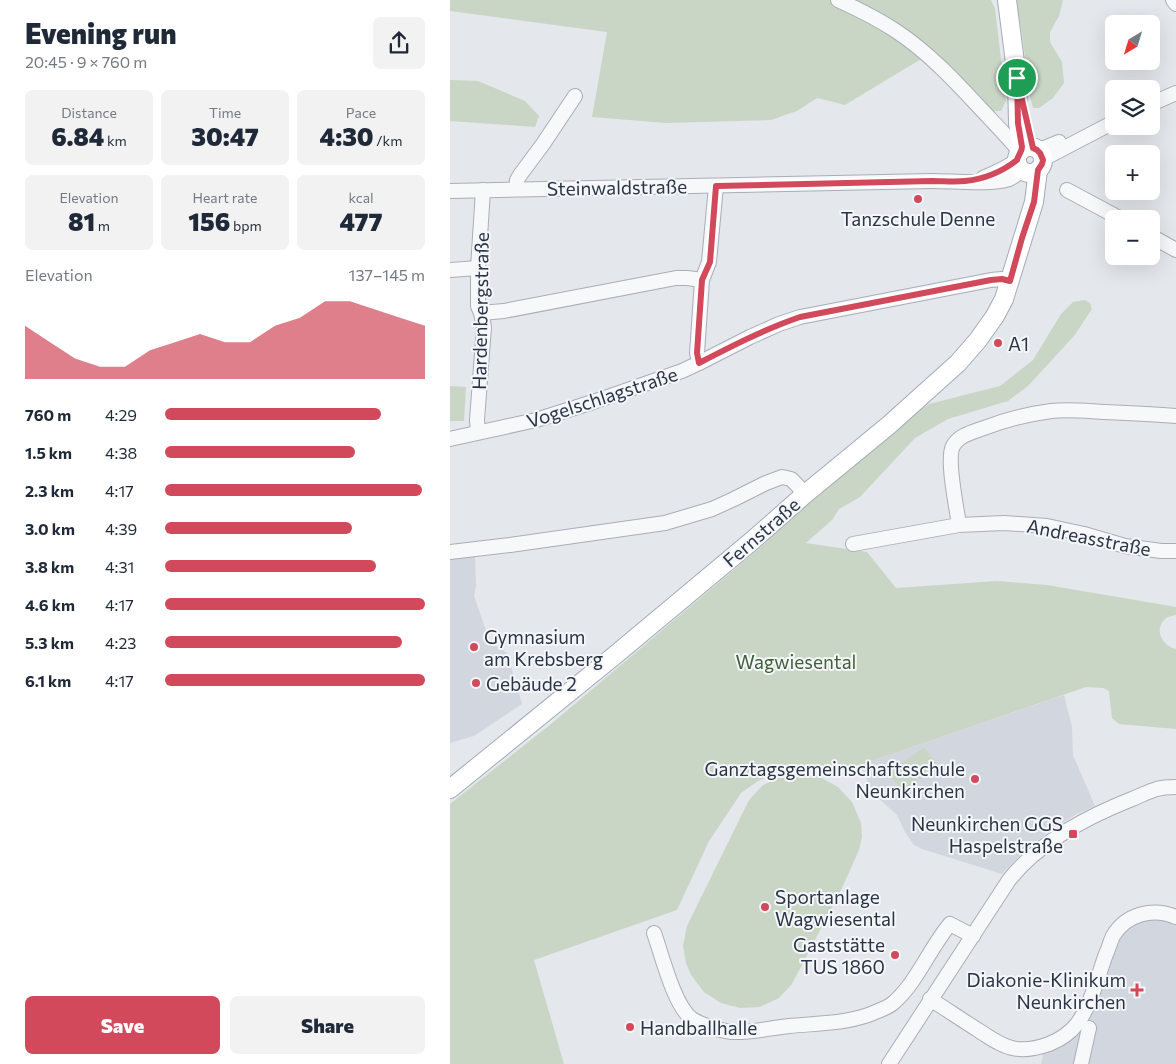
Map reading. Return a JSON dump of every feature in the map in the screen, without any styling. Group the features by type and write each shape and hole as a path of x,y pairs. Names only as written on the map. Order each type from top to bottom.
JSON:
{"main road":[{"name":"Fernstraße","path":"450,789 696,588 889,425 958,362 978,340 995,316 1004,299 1022,238 1029,159 1007,0"}],"street":[{"path":"838,0 896,31 920,49 958,85 1029,159"},
{"path":"1173,0 1176,4"},
{"path":"516,189 517,180 520,175 574,96"},
{"path":"1160,102 1174,98"},
{"name":"Steinwaldstraße","path":"450,191 965,181 996,173 1105,126"},
{"path":"699,363 697,353 702,280 710,262 716,186"},
{"name":"Hardenbergstraße","path":"478,432 477,420 484,327 478,306 482,190"},
{"path":"1067,190 1105,210"},
{"path":"1160,240 1175,248"},
{"path":"450,270 478,268"},
{"path":"481,313 504,311 676,278 702,280"},
{"name":"Vogelschlagstraße","path":"450,438 545,417 602,399 682,371 750,337 800,317 991,280 1002,279 1010,281"},
{"path":"960,525 950,457 957,439 993,424 1052,411 1072,410 1176,416"},
{"path":"450,552 665,523 712,509 782,477 791,480 804,495"},
{"name":"Andreasstraße","path":"854,544 960,525 1004,523 1048,526 1125,546 1176,551"},
{"path":"889,1064 1018,868 1050,841 1101,812 1158,789 1176,787"},
{"path":"930,999 996,1042 1012,1048 1040,1048 1054,1042 1076,1026 1092,993 1113,937 1119,928 1132,918 1145,913 1161,912 1176,917"},
{"path":"654,933 675,995 683,1010 693,1019 705,1025 731,1032 748,1032 866,1017 890,1006 904,993 950,924 973,936"},
{"path":"1081,1064 1089,1028"}],"shaded area":[{"name":"Gymnasium am Krebsberg","path":"475,555 476,586 474,596 490,642 507,653 522,704 474,736 450,743 450,559"},
{"name":"Ganztagsgemeinschaftsschule Neunkirchen","path":"1064,695 1072,727 1073,755 1095,806 1075,815 1048,832 1023,852 1002,874 914,845 897,815 874,794 860,765"},
{"name":"Diakonie-Klinikum Neunkirchen","path":"1156,919 1176,923 1176,1064 1041,1064 1043,1054 1065,1041 1117,941 1127,929 1139,922"}],"green space":[{"path":"450,0 991,0 995,9 1006,101 1001,111 990,111 931,53 845,105 817,98 797,111 771,120 666,123 592,117 607,32 450,11"},
{"path":"1016,0 1063,0 1059,16 1050,32 1050,42 1062,62 1064,83 1053,98 1039,108 1033,108 1030,97"},
{"path":"450,80 478,81 525,101 539,116 535,127 450,121"},
{"name":"Wagwiesental","path":"1085,300 1090,303 1092,309 1074,336 1028,386 1008,401 948,419 915,438 860,497 839,509 832,520 806,543 867,552 896,588 997,581 1047,585 1176,607 1176,615 1168,617 1163,621 1160,635 1166,644 1176,649 1176,729 1119,724 1112,718 1109,691 1103,688 1086,687 860,765 826,771 806,769 783,770 758,781 741,793 709,841 677,910 534,960 564,1064 450,1064 450,804 551,724 768,541 774,533 910,416 929,404 1000,386 1033,360 1061,314 1073,302"},
{"path":"450,386 466,387 464,421 450,421"},
{"path":"924,747 938,765 902,791 888,773"},
{"name":"Sportanlage Wagwiesental","path":"797,774 818,776 838,787 852,802 861,823 862,837 859,850 842,888 792,984 779,998 760,1007 740,1008 721,1003 704,992 691,975 686,963 683,946 687,926 749,800 763,785 780,777"}],"place":[{"name":"Tanzschule Denne","path":"918,199"},
{"name":"A1","path":"998,343"},
{"name":"Gymnasium am Krebsberg","path":"474,647"},
{"name":"Gebäude 2","path":"476,683"},
{"name":"Ganztagsgemeinschaftsschule Neunkirchen","path":"975,779"},
{"name":"Neunkirchen GGS Haspelstraße","path":"1073,834"},
{"name":"Sportanlage Wagwiesental","path":"765,907"},
{"name":"Gaststätte TUS 1860","path":"895,955"},
{"name":"Diakonie-Klinikum Neunkirchen","path":"1137,990"},
{"name":"Handballhalle","path":"630,1027"}],"route":[{"path":"1017,78 1033,148 1040,153 1043,160 1038,170 1034,202 1010,281 1002,279 991,280 800,317 750,337 699,363 697,353 702,280 710,262 716,186 965,181 996,173 1017,160 1022,150 1018,123 1017,78"}]}
